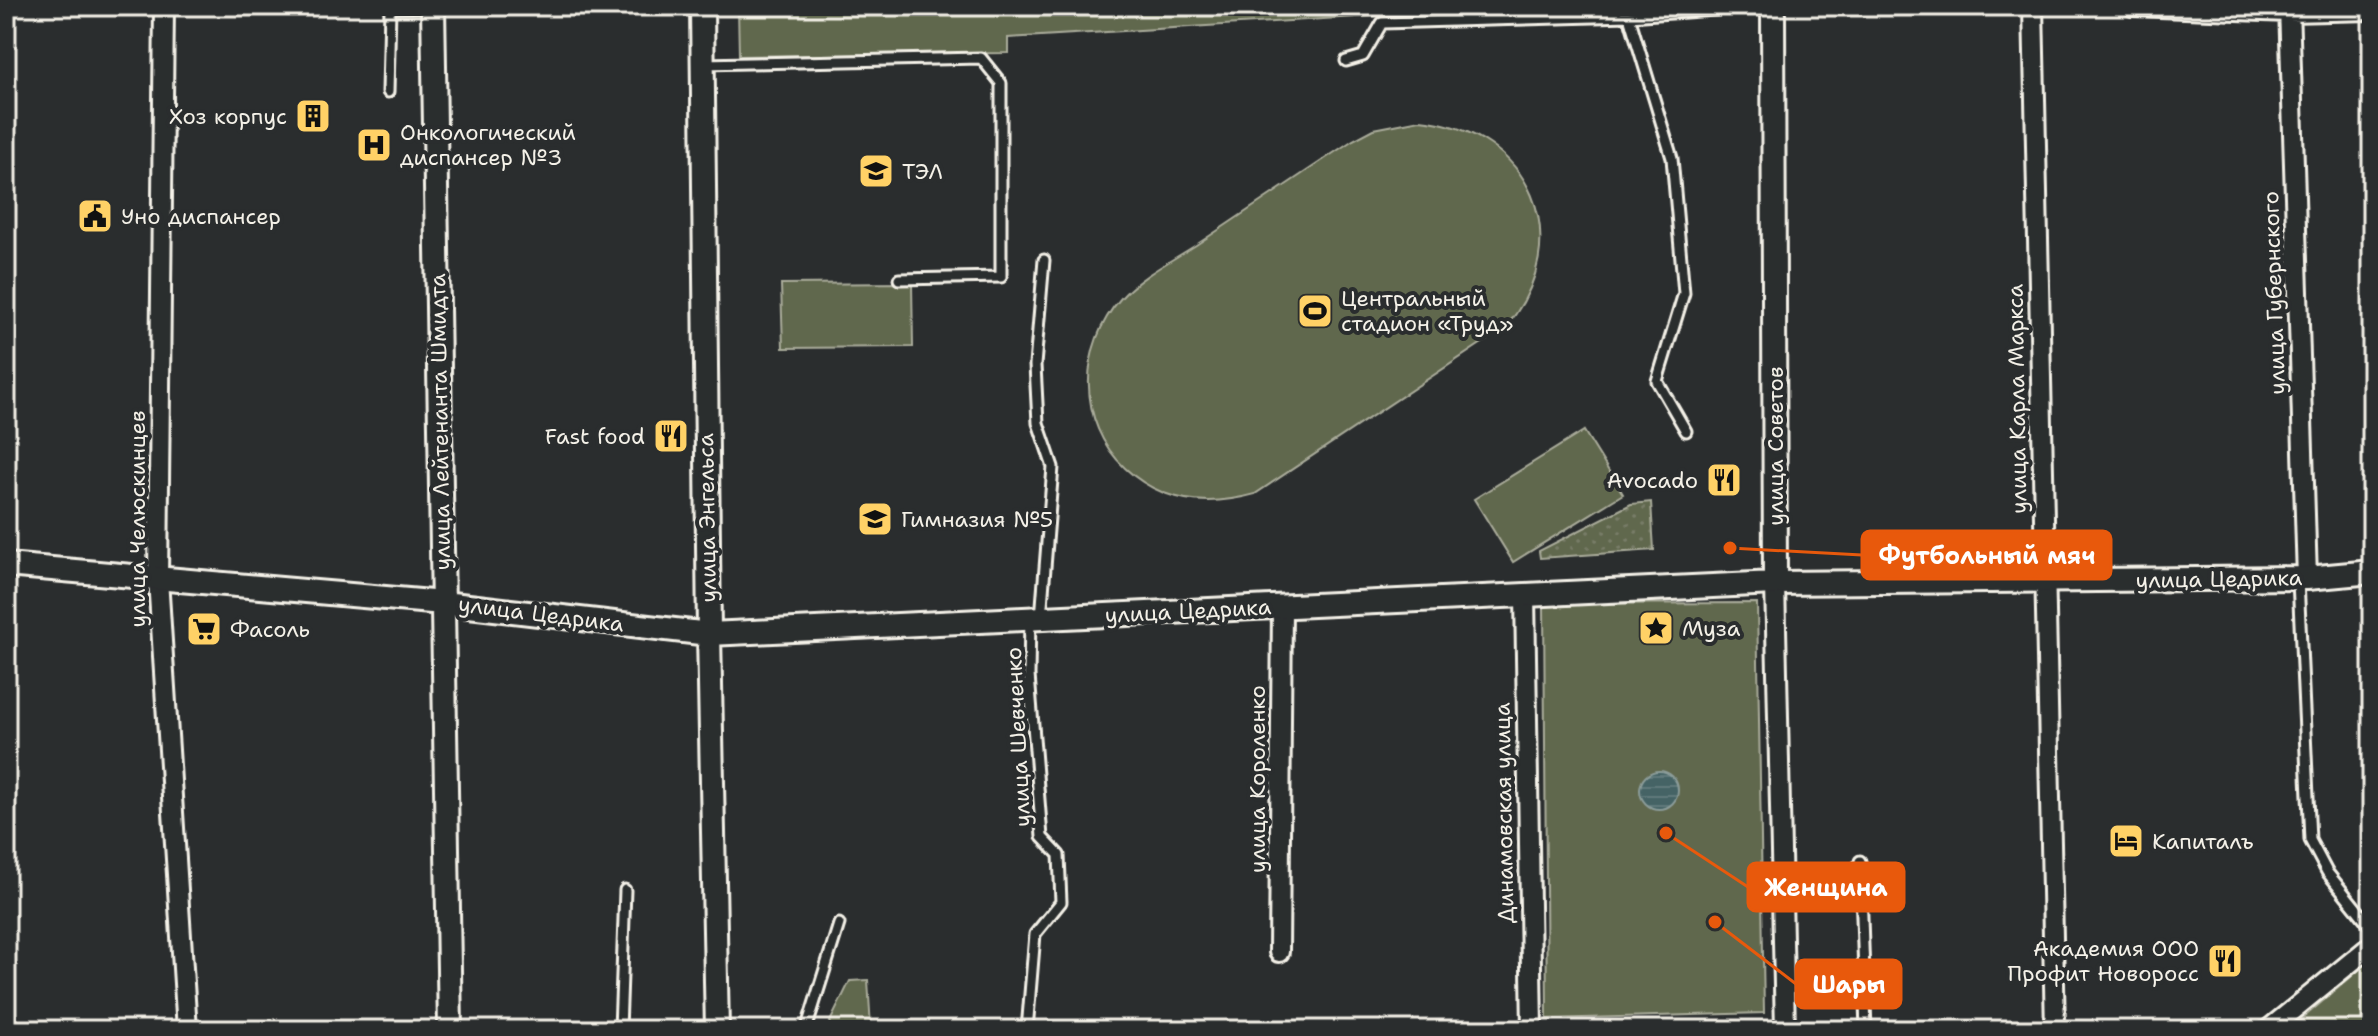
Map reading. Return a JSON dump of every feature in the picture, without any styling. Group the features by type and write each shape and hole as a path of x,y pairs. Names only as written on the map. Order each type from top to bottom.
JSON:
{"street":[{"name":"улица Челюскинцев","path":"164,6 158,579 187,1030"},
{"name":"улица Лейтенанта Шмидта","path":"433,6 450,1030"},
{"name":"улица Энгельса","path":"702,6 717,1030"},
{"name":"улица Советов","path":"1772,6 1775,583 1785,1030"},
{"name":"улица Карла Маркса","path":"2033,6 2055,1030"},
{"path":"2133,6 2372,10"},
{"name":"улица Губернского","path":"2289,9 2303,578"},
{"name":"улица Цедрика","path":"6,565 443,603 709,634 1775,583 2303,578 2372,572"},
{"name":"Динамовская улица","path":"1525,595 1532,1030"},
{"name":"улица Короленко","path":"1279,952 1282,607"},
{"path":"2268,1030 2372,945"}],"lane":[{"path":"388,92 390,8 433,6"},
{"path":"1346,61 1363,56 1382,23 1629,16 1772,6"},
{"path":"1629,16 1672,158 1684,293 1657,381 1686,431"},
{"path":"703,64 981,58 1001,83 1001,277 899,279"},
{"name":"улица Шевченко","path":"1027,1030 1035,934 1061,902 1059,855 1042,837 1029,675 1053,467 1038,423 1035,365 1044,260"},
{"path":"2303,578 2310,840 2327,872 2372,928"},
{"path":"1860,861 1866,1030"},
{"path":"620,1030 625,890"},
{"path":"806,1030 839,924"}],"green space":[{"path":"738,6 1539,6 1008,38 1008,53 739,56"},
{"name":"Центральный стадион «Труд»","path":"1420,120 1459,128 1490,145 1515,167 1532,195 1540,226 1539,260 1528,294 1506,327 1255,494 1220,500 1186,499 1154,489 1139,480 1109,450 1091,407 1091,361 1097,338 1121,298 1147,276 1353,140 1374,129"},
{"path":"912,283 913,347 783,348 781,284"},
{"path":"1584,431 1623,494 1513,562 1474,499"},
{"path":"1651,502 1654,550 1540,558 1539,551 1631,504"},
{"path":"1757,603 1764,1013 1547,1019 1544,604"},
{"path":"2372,959 2370,1030 2320,1030 2317,1027 2289,1030"},
{"path":"868,980 871,1028 826,1030 850,981"}],"water":[{"path":"1659,771 1672,777 1678,790 1672,803 1659,809 1646,803 1640,790 1646,777"}],"place":[{"name":"Хоз корпус","path":"313,116"},
{"name":"Онкологический диспансер №3","path":"374,145"},
{"name":"ТЭЛ","path":"876,171"},
{"name":"Уно диспансер","path":"95,216"},
{"name":"Центральный стадион «Труд»","path":"1315,311"},
{"name":"Fast food","path":"671,436"},
{"name":"Avocado","path":"1724,480"},
{"name":"Гимназия №5","path":"875,519"},
{"name":"Футбольный мяч","path":"1730,548"},
{"name":"Муза","path":"1656,628"},
{"name":"Фасоль","path":"204,629"},
{"name":"Женщина","path":"1666,833"},
{"name":"Капиталъ","path":"2126,841"},
{"name":"Шары","path":"1715,922"},
{"name":"Академия ООО Профит Новоросс","path":"2225,961"}]}
